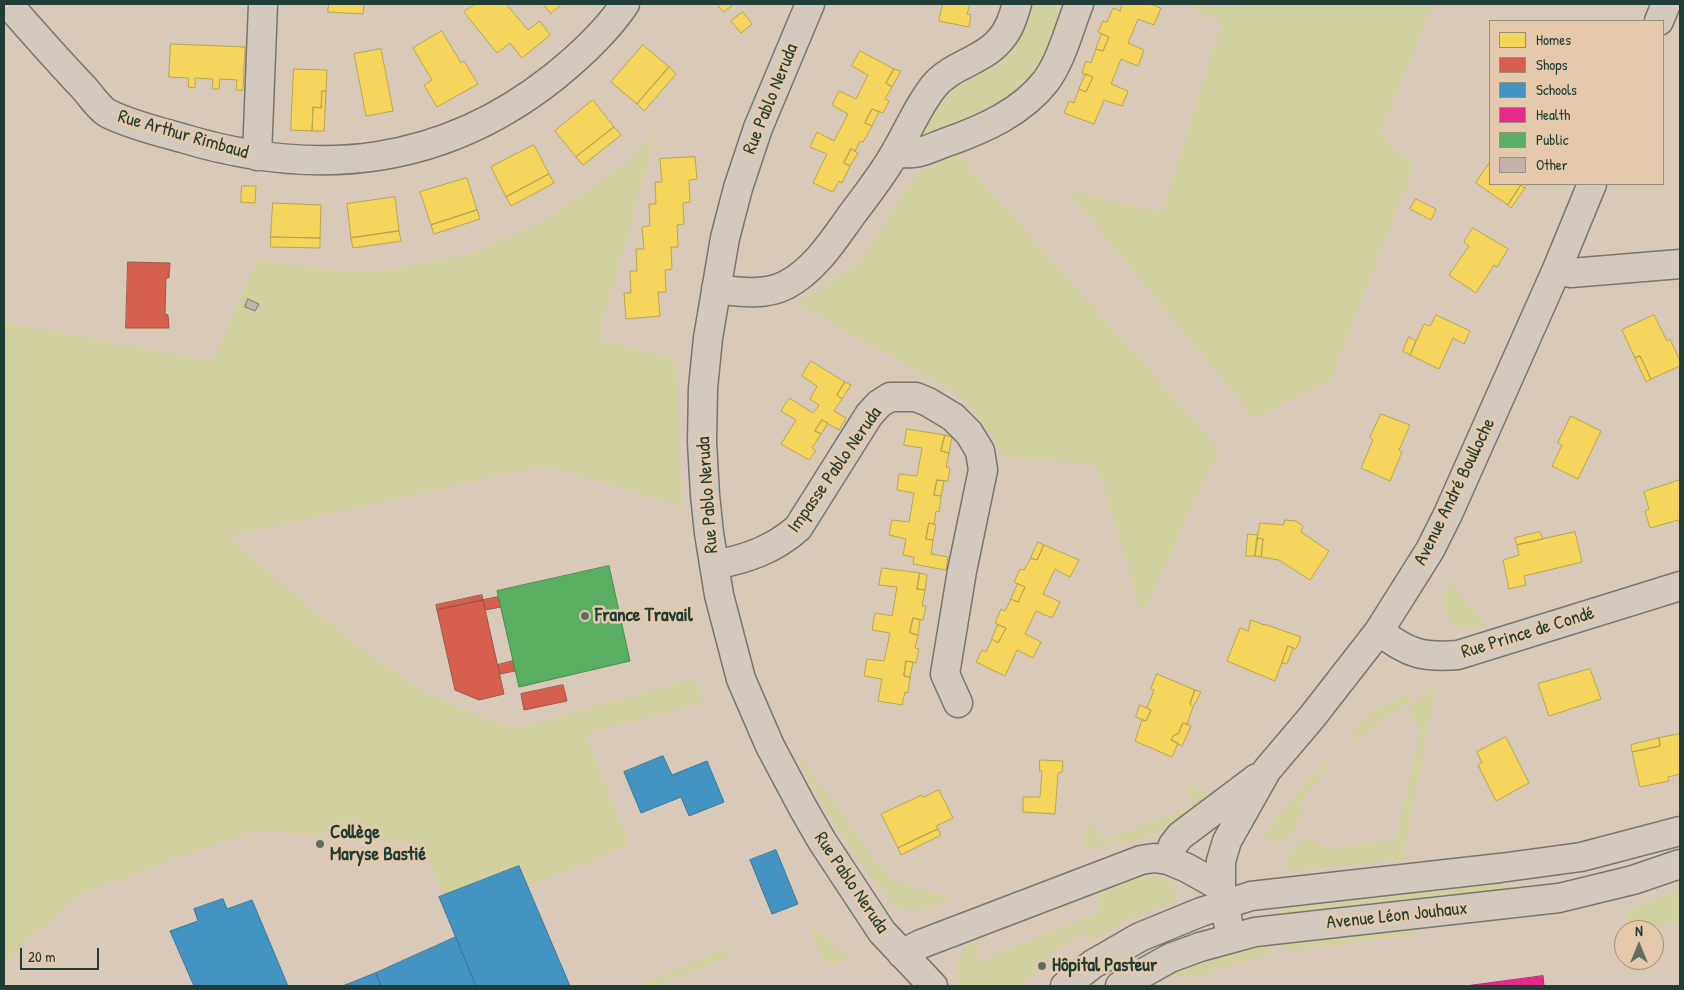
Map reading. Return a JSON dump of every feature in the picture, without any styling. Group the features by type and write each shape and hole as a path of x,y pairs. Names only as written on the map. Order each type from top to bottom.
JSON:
{"street":[{"name":"Rue Arthur Rimbaud","path":"8,4 64,68 106,112 193,142 257,156 306,160 353,159 378,156 415,148 480,125 528,97 564,68 608,26 625,4"},
{"path":"257,156 263,4"},
{"name":"Rue Pablo Neruda","path":"810,4 758,128 748,156 725,238 716,289 703,388 702,442 705,496 719,594 741,679 770,746 822,841 882,932 933,986"},
{"path":"716,289 742,292 770,290 786,285 810,268 851,217 896,153 919,107 936,84 958,67 985,53 999,42 1007,31 1016,4"},
{"path":"896,153 917,153 964,136 989,125 1032,97 1047,79 1058,60 1079,4"},
{"path":"1659,20 1666,4"},
{"name":"Avenue André Boulloche","path":"1267,770 1312,717 1379,631 1430,550 1452,505 1557,269 1592,185"},
{"path":"1557,269 1571,273 1680,264"},
{"name":"Impasse Pablo Neruda","path":"714,565 746,558 768,549 786,539 798,528 869,415 879,404 890,397 910,397 922,400 938,408 953,417 969,433 980,452 983,470 962,571 944,674 958,703"},
{"name":"Rue Prince de Condé","path":"1379,631 1398,646 1415,653 1437,657 1458,655 1680,586"},
{"path":"1168,860 1173,845 1180,836 1267,770"},
{"path":"1231,937 1223,895 1221,861 1227,841 1267,770"},
{"path":"1065,986 1093,964 1140,937 1223,895 1251,896 1292,892 1581,857 1680,831"},
{"path":"902,954 921,944 1140,860 1154,858 1168,860 1188,868 1223,895"},
{"name":"Avenue Léon Jouhaux","path":"1120,986 1170,958 1231,937 1277,929 1559,898 1633,880 1680,864"}],"green space":[{"path":"1025,4 1068,4 1044,65 1014,99 920,144 915,128"},
{"path":"1185,4 1433,4 1379,135 1414,166 1330,380 1255,419 1067,190 1162,213 1222,22"},
{"path":"655,135 598,339 676,360 682,506 544,465 226,537 350,641 427,694 508,727 523,728 598,705 696,679 704,702 585,734 629,845 453,918 422,843 256,830 78,894 4,962 4,322 213,362 257,260 338,271 379,272 468,255 546,220 618,169"},
{"path":"957,154 1219,449 1142,614 1097,464 1006,457 963,397 797,303 858,265 915,176"},
{"path":"1449,582 1488,626 1463,628 1454,624 1446,613 1444,601"},
{"path":"1436,684 1402,859 1289,871 1287,859 1302,838 1330,849 1396,840 1421,730 1408,709"},
{"path":"1408,695 1412,698 1405,704 1350,742 1349,738 1354,731 1368,717 1383,706"},
{"path":"802,759 890,879 951,898 929,907 914,910 907,910 893,903 862,865 834,822 799,761"},
{"path":"1326,762 1328,767 1299,804 1304,815 1285,839 1268,840 1264,835 1265,832 1323,763"},
{"path":"1187,787 1197,788 1206,793 1206,800 1173,824 1136,840 1086,847 1083,841 1086,827 1094,823 1102,841 1193,806"},
{"path":"1151,876 1167,881 1174,887 1176,896 1173,902 1141,913 1091,940 1083,931 1034,966 1036,974 1018,986 960,986 958,965 962,952 966,946 978,938 976,963 1099,912 1099,892 1112,885"},
{"path":"1481,882 1508,883 1508,891 1284,916 1284,904"},
{"path":"1680,891 1680,921 1664,924 1664,920 1628,920 1625,911"},
{"path":"809,922 848,957 839,963 832,964 826,961 817,947"},
{"path":"1399,929 1419,934 1286,951 1282,946 1283,941"},
{"path":"1269,941 1270,952 1267,956 1221,967 1198,977 1168,975 1199,958"},
{"path":"727,948 730,956 655,986 636,986"}],"building: Homes":[{"path":"329,4 364,4 363,14 328,12"},
{"path":"475,4 506,4 528,30 540,21 550,35 522,58 510,43 497,53 464,12"},
{"path":"543,4 562,4 551,13"},
{"path":"717,4 734,4 724,12"},
{"path":"943,4 970,4 967,14 971,15 969,27 939,21"},
{"path":"1122,4 1150,4 1161,8 1154,25 1138,19 1128,43 1144,50 1138,66 1121,59 1111,84 1128,91 1122,106 1104,100 1094,124 1064,113 1069,101 1074,103 1079,89 1086,92 1093,77 1082,73 1086,61 1091,63 1096,49 1103,51 1109,37 1098,32 1103,21 1107,22 1113,8 1120,11"},
{"path":"743,12 752,24 741,33 731,21"},
{"path":"442,31 461,63 464,61 478,84 437,107 424,85 432,80 413,48"},
{"path":"1102,34 1109,37 1103,51 1096,49"},
{"path":"171,44 245,47 243,90 236,90 237,80 220,79 219,89 212,89 213,79 195,78 195,88 188,87 189,78 169,77"},
{"path":"643,45 669,67 637,104 611,82"},
{"path":"381,49 393,111 366,116 354,54"},
{"path":"860,51 894,69 886,83 892,87 885,99 889,101 883,113 872,109 865,123 872,126 863,142 860,141 855,151 851,149 844,163 850,166 842,183 839,181 833,192 813,183 827,154 810,147 817,132 834,141 848,114 832,105 839,91 856,99 868,75 852,66"},
{"path":"669,67 676,74 644,111 637,104"},
{"path":"294,69 327,70 326,91 322,91 321,108 313,107 312,131 291,130"},
{"path":"894,69 901,71 892,87 886,83"},
{"path":"1086,74 1093,77 1086,92 1079,89"},
{"path":"322,91 326,91 324,131 312,131 313,107 321,108"},
{"path":"593,100 614,127 576,157 555,131"},
{"path":"872,109 879,112 872,126 865,123"},
{"path":"614,127 621,135 583,165 576,157"},
{"path":"534,145 549,174 506,197 491,167"},
{"path":"851,149 858,153 850,166 844,163"},
{"path":"695,157 697,179 689,180 690,202 683,203 684,224 677,225 678,247 671,247 672,269 665,270 666,292 658,292 660,316 626,319 624,293 631,293 630,271 637,271 636,249 644,249 642,227 650,226 649,204 656,204 655,182 662,182 660,159"},
{"path":"1489,164 1489,185 1521,185 1508,205 1476,183"},
{"path":"549,174 554,183 511,206 506,197"},
{"path":"467,178 477,210 431,225 420,192"},
{"path":"1521,185 1525,188 1511,208 1508,205"},
{"path":"242,186 256,186 255,203 241,202"},
{"path":"395,197 399,231 351,238 347,204"},
{"path":"1416,199 1436,209 1431,220 1410,209"},
{"path":"273,203 321,205 320,238 271,237"},
{"path":"477,210 480,219 434,234 431,225"},
{"path":"1473,228 1508,249 1497,267 1494,265 1476,293 1449,275 1469,246 1464,242"},
{"path":"399,231 401,241 353,248 351,238"},
{"path":"271,237 320,238 320,248 271,247"},
{"path":"1436,315 1470,331 1464,344 1453,338 1439,369 1410,355 1424,324 1430,326"},
{"path":"1654,315 1667,341 1670,339 1680,361 1680,366 1651,379 1640,356 1635,358 1622,330"},
{"path":"1409,337 1416,341 1410,355 1403,351"},
{"path":"1640,356 1651,379 1646,382 1635,358"},
{"path":"811,361 845,382 837,395 842,399 834,411 846,418 839,430 822,420 815,431 821,434 812,448 815,452 809,460 781,444 796,420 781,411 789,398 813,413 819,405 810,399 817,386 802,376"},
{"path":"845,382 851,385 842,399 837,395"},
{"path":"1381,414 1410,425 1399,450 1402,452 1390,481 1361,468 1373,440 1370,438"},
{"path":"1571,416 1601,431 1578,479 1552,466 1562,445 1558,443"},
{"path":"822,420 828,423 821,434 815,431"},
{"path":"907,429 945,435 941,451 949,453 946,467 950,468 948,481 937,480 934,495 941,496 939,512 936,511 934,524 929,523 926,539 933,540 931,554 948,557 946,570 913,564 914,557 903,555 906,539 889,535 892,520 909,522 914,493 897,490 899,474 917,476 922,448 904,445"},
{"path":"945,435 952,437 949,453 941,451"},
{"path":"937,480 944,481 941,496 934,495"},
{"path":"1680,480 1680,524 1678,520 1650,528 1645,511 1649,509 1644,492"},
{"path":"1285,520 1296,521 1303,526 1301,532 1329,551 1310,580 1279,560 1261,557 1263,539 1257,538 1260,523 1283,525"},
{"path":"929,523 936,525 933,540 926,539"},
{"path":"1540,532 1543,539 1517,545 1515,538"},
{"path":"1575,532 1582,562 1524,576 1526,585 1509,589 1503,560 1519,555 1517,545"},
{"path":"1248,534 1258,535 1255,556 1246,556"},
{"path":"1257,538 1263,539 1261,557 1255,556"},
{"path":"1038,542 1044,545 1037,560 1031,558"},
{"path":"1044,545 1079,560 1070,577 1055,569 1043,594 1060,602 1052,618 1036,611 1025,634 1041,642 1033,658 1017,650 1005,676 976,662 982,650 986,652 992,639 998,643 1006,628 995,623 1001,609 1005,611 1011,599 1018,602 1025,587 1014,582 1020,569 1024,570 1031,558 1037,560"},
{"path":"882,568 920,573 917,589 925,590 922,606 926,606 923,620 913,618 910,633 918,635 915,648 919,649 916,663 906,661 904,676 910,677 908,693 905,692 902,705 878,701 882,679 864,676 867,659 884,661 890,633 872,630 875,613 892,616 897,587 879,585"},
{"path":"920,573 927,575 925,590 917,589"},
{"path":"1018,584 1025,587 1018,602 1011,599"},
{"path":"913,618 920,620 918,635 910,633"},
{"path":"1251,620 1301,637 1296,649 1288,646 1275,681 1227,661 1240,628 1248,631"},
{"path":"998,625 1006,628 998,643 992,639"},
{"path":"1288,646 1293,648 1287,664 1282,663"},
{"path":"906,661 913,662 910,677 904,676"},
{"path":"1590,669 1601,699 1549,716 1538,684"},
{"path":"1157,674 1195,690 1190,704 1193,707 1187,724 1183,723 1178,734 1174,735 1171,740 1178,743 1172,757 1135,741 1142,720 1146,721 1151,710 1147,708 1154,690 1151,689"},
{"path":"1195,690 1201,692 1193,707 1190,704"},
{"path":"1140,705 1151,710 1146,721 1136,717"},
{"path":"1183,723 1191,726 1182,746 1171,740 1174,735 1178,734"},
{"path":"1680,734 1680,774 1668,777 1669,781 1640,787 1632,752 1660,746 1659,738"},
{"path":"1506,737 1529,783 1496,801 1478,765 1482,763 1477,752"},
{"path":"1659,738 1660,746 1632,752 1631,745"},
{"path":"1040,760 1063,761 1062,772 1058,773 1055,814 1023,812 1023,797 1040,797 1042,771 1040,771"},
{"path":"939,790 953,818 936,826 938,829 898,848 881,814 922,795 923,797"},
{"path":"938,829 941,835 901,855 898,848"}],"building: Shops":[{"path":"128,262 170,263 169,278 166,278 165,314 168,315 169,328 126,328"},
{"path":"482,595 483,600 437,610 436,605"},
{"path":"498,597 501,607 485,610 483,600"},
{"path":"483,600 504,694 479,700 455,690 437,610"},
{"path":"513,661 515,671 500,674 498,665"},
{"path":"563,685 567,701 524,710 521,694"}],"building: Schools":[{"path":"663,756 672,775 707,761 724,802 689,816 681,797 641,813 624,772"},
{"path":"776,850 798,904 772,914 750,860"},
{"path":"519,866 570,986 476,986 439,897"},
{"path":"223,899 227,909 252,900 288,986 194,986 170,931 198,921 194,909"},
{"path":"456,937 476,986 381,986 376,973"},
{"path":"376,973 381,986 343,986"}],"building: Health":[{"path":"1543,976 1544,986 1466,986"}],"building: Public":[{"path":"609,566 630,661 519,687 497,591"}],"building: Other":[{"path":"248,299 259,304 255,311 245,307"}],"place":[{"name":"France Travail","path":"585,616"},
{"name":"Collège Maryse Bastié","path":"320,844"},
{"name":"Hôpital Pasteur","path":"1042,966"}]}
